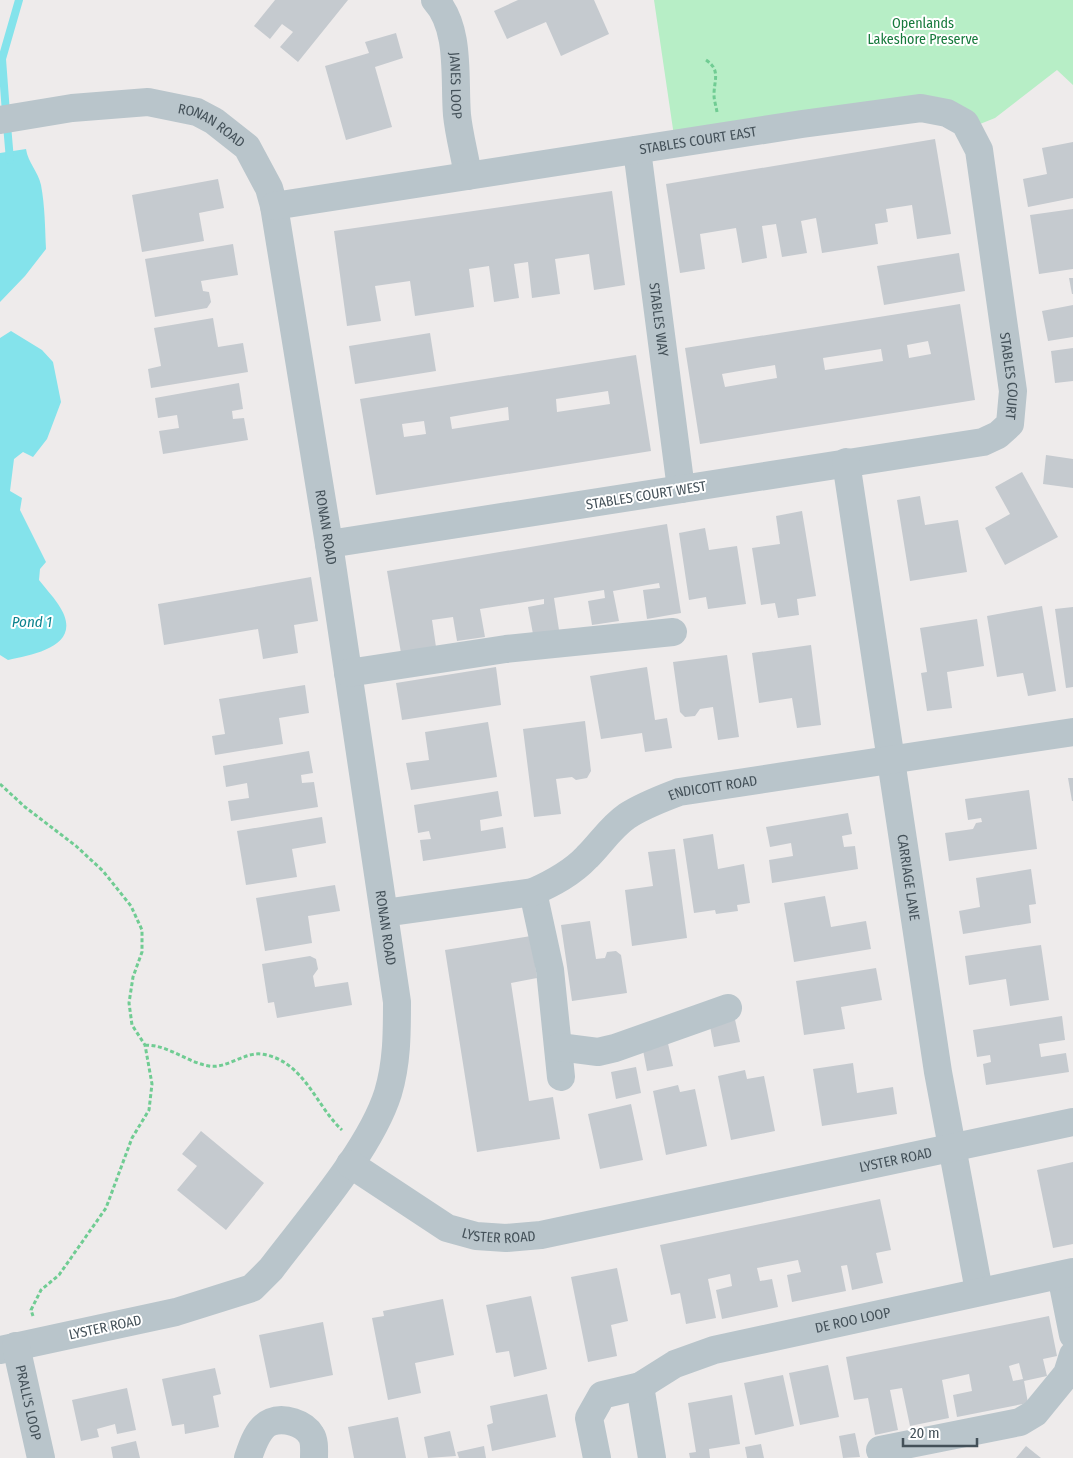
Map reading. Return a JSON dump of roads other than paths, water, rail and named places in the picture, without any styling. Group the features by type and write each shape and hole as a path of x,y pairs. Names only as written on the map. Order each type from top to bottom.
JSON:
{"street":[{"name":"JANES LOOP","path":"435,0 444,10 456,59 457,116 468,176"},
{"name":"RONAN ROAD","path":"0,120 72,108 148,102 197,112 214,120 247,147 269,188 274,206 329,544 397,1002 397,1053 388,1093 372,1131 355,1156"},
{"name":"STABLES COURT EAST","path":"274,206 720,137 922,108 947,113 965,124 979,150 996,276"},
{"name":"STABLES WAY","path":"637,150 681,489"},
{"name":"STABLES COURT","path":"962,445 983,442 998,435 1010,424 1013,391 996,276"},
{"name":"STABLES COURT WEST","path":"329,544 962,445"},
{"name":"CARRIAGE LANE","path":"846,462 938,1072 979,1291"},
{"path":"348,673 506,649 674,632"},
{"name":"ENDICOTT ROAD","path":"384,913 533,892 556,882 587,857 602,839 626,817 651,802 679,792 1073,732"},
{"path":"533,892 550,970 562,1077"},
{"path":"558,1048 598,1052 615,1048 728,1008"},
{"name":"LYSTER ROAD","path":"8,1348 176,1312 252,1288 271,1270 355,1156 446,1228 476,1236 506,1238 541,1235 1073,1122"},
{"path":"1067,1273 1073,1335"},
{"name":"DE ROO LOOP","path":"597,1458 589,1418 602,1396 640,1386 675,1364 714,1350 1067,1273"},
{"name":"PRALL'S LOOP","path":"8,1348 41,1458"},
{"path":"880,1450 1020,1422 1029,1418 1036,1413 1067,1374 1073,1355"},
{"path":"640,1386 652,1458"},
{"path":"248,1458 257,1436 265,1427 271,1422 281,1421 298,1424 306,1429 312,1436 314,1458"}],"water":[{"path":"26,149 41,185 46,249 25,276 0,302 0,153"},
{"name":"Pond 1","path":"11,331 42,350 53,362 61,402 47,439 33,457 23,452 14,459 10,491 22,498 20,510 46,562 40,569 39,580 58,604 65,618 66,629 62,638 54,645 32,654 8,660 0,655 0,338"}],"waterway":[{"path":"6,113 2,59 19,0"},
{"path":"7,125 10,160"}],"park label":[{"name":"Openlands Lakeshore Preserve","path":"923,32"}]}
